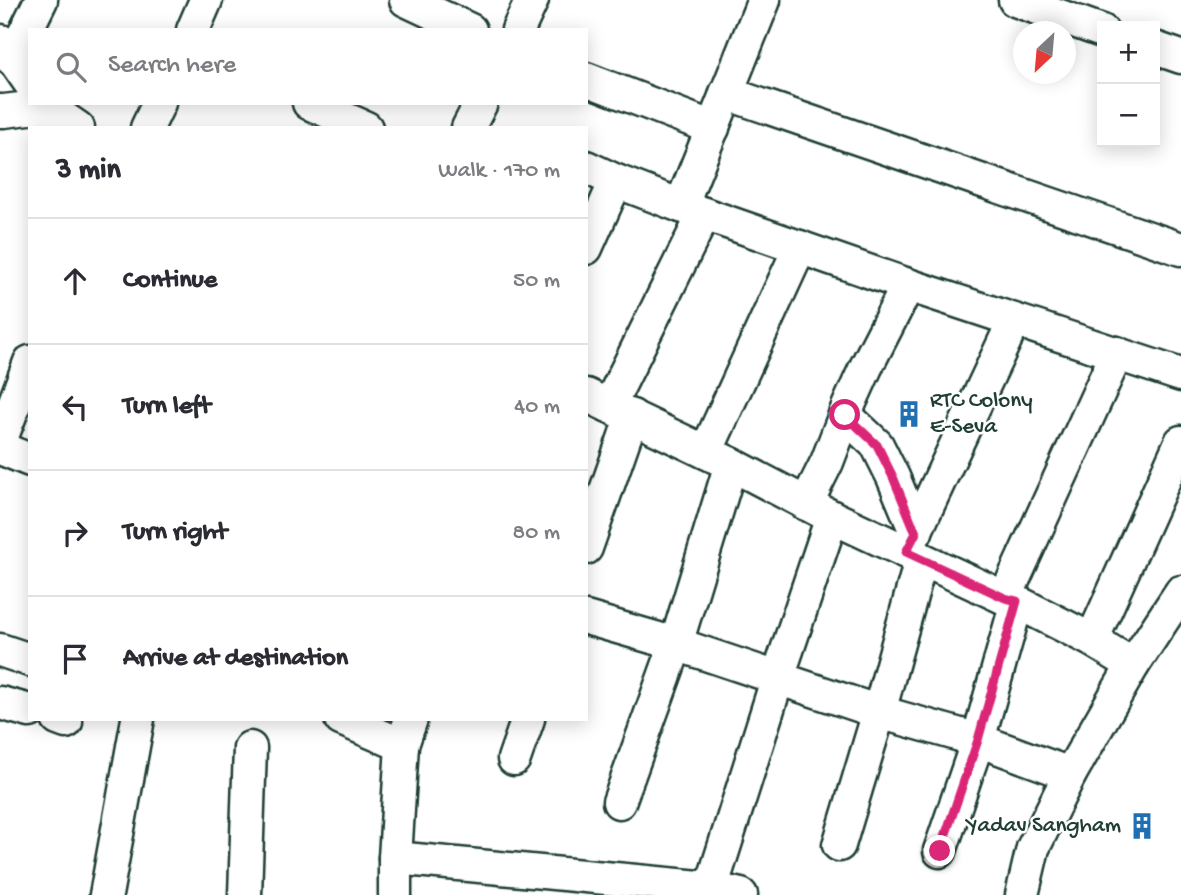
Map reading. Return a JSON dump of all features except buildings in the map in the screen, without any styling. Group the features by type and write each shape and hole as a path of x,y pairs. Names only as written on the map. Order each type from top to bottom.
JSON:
{"street":[{"path":"36,28 41,0"},
{"path":"195,28 206,0"},
{"path":"406,0 438,6 467,28"},
{"path":"518,28 532,0"},
{"path":"1015,0 1097,29"},
{"path":"588,536 609,406 693,210 713,128 754,4"},
{"path":"1160,50 1181,57"},
{"path":"0,111 26,78"},
{"path":"588,80 713,128"},
{"path":"726,93 1181,248"},
{"path":"54,105 76,126"},
{"path":"148,126 158,105"},
{"path":"314,105 361,126"},
{"path":"469,126 480,105"},
{"path":"588,168 693,210 1014,321 1181,375"},
{"path":"588,243 615,181"},
{"path":"619,802 676,644 719,458 800,247"},
{"path":"710,892 778,677 819,510 827,462 866,367 908,285"},
{"path":"839,845 879,712 914,548 1014,321"},
{"path":"940,851 978,740 1011,600 1117,354"},
{"path":"0,442 28,367"},
{"path":"609,406 719,458 819,510 914,548 1092,640 1133,665"},
{"path":"845,415 877,445 893,477 914,548"},
{"path":"1092,640 1181,442"},
{"path":"0,448 28,459"},
{"path":"1022,895 1033,848 1070,774 1133,665 1181,592"},
{"path":"588,619 676,644 879,712 978,740 1070,774"},
{"path":"0,650 28,659"},
{"path":"0,703 28,710"},
{"path":"106,895 138,721"},
{"path":"351,721 407,732 395,858 395,895"},
{"path":"514,759 527,721"},
{"path":"245,895 250,748"},
{"path":"395,858 568,884 741,895"}],"place":[{"name":"RTC Colony E-Seva","path":"909,414"},
{"name":"Yadav Sangham","path":"1142,826"}],"route":[{"path":"845,415 877,445 893,477 916,533 906,552 1005,598 1017,601 978,740 940,851"}]}
